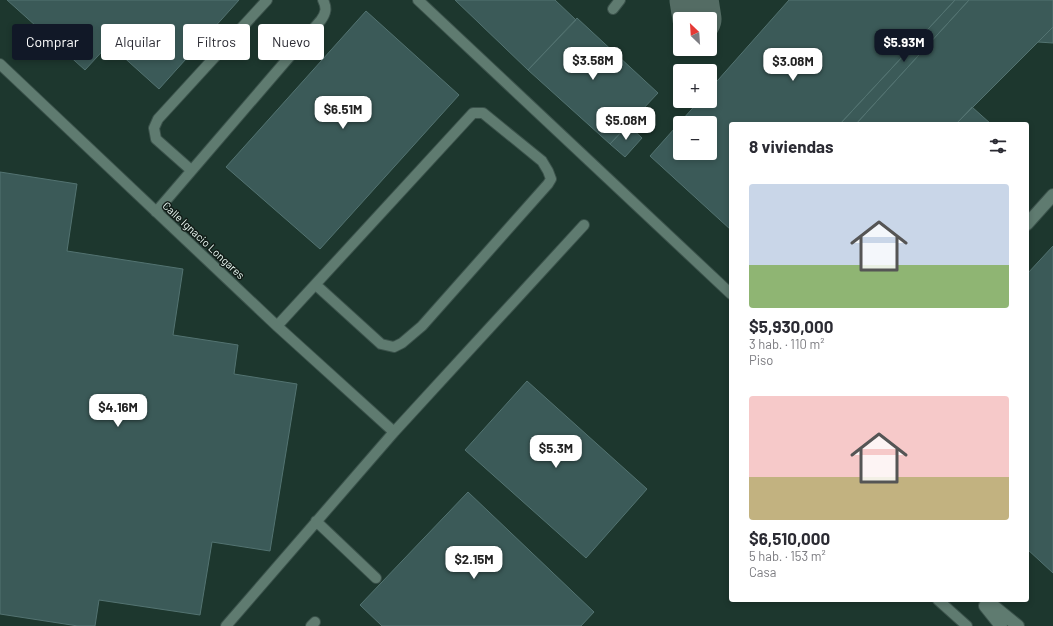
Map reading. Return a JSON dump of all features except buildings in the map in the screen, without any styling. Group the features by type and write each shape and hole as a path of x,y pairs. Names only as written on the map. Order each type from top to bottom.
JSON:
{"street":[{"path":"1029,222 1053,195"},
{"path":"982,602 1001,626"},
{"path":"988,602 1018,626"}],"lane":[{"path":"191,170 156,139 154,128 158,119 267,0"},
{"path":"156,212 321,20 325,14 326,5 323,0"},
{"path":"418,0 729,292"},
{"path":"613,9 620,0"},
{"name":"Calle Ignacio Longares","path":"0,64 277,326 394,432"},
{"path":"277,326 473,112 483,113 542,161 548,170 551,179 548,184 422,326 402,343 394,347 381,344 316,285"},
{"path":"226,626 394,432 584,225"},
{"path":"316,521 376,578"},
{"path":"940,602 967,626"}],"taxiway":[{"path":"694,0 696,12"}]}
